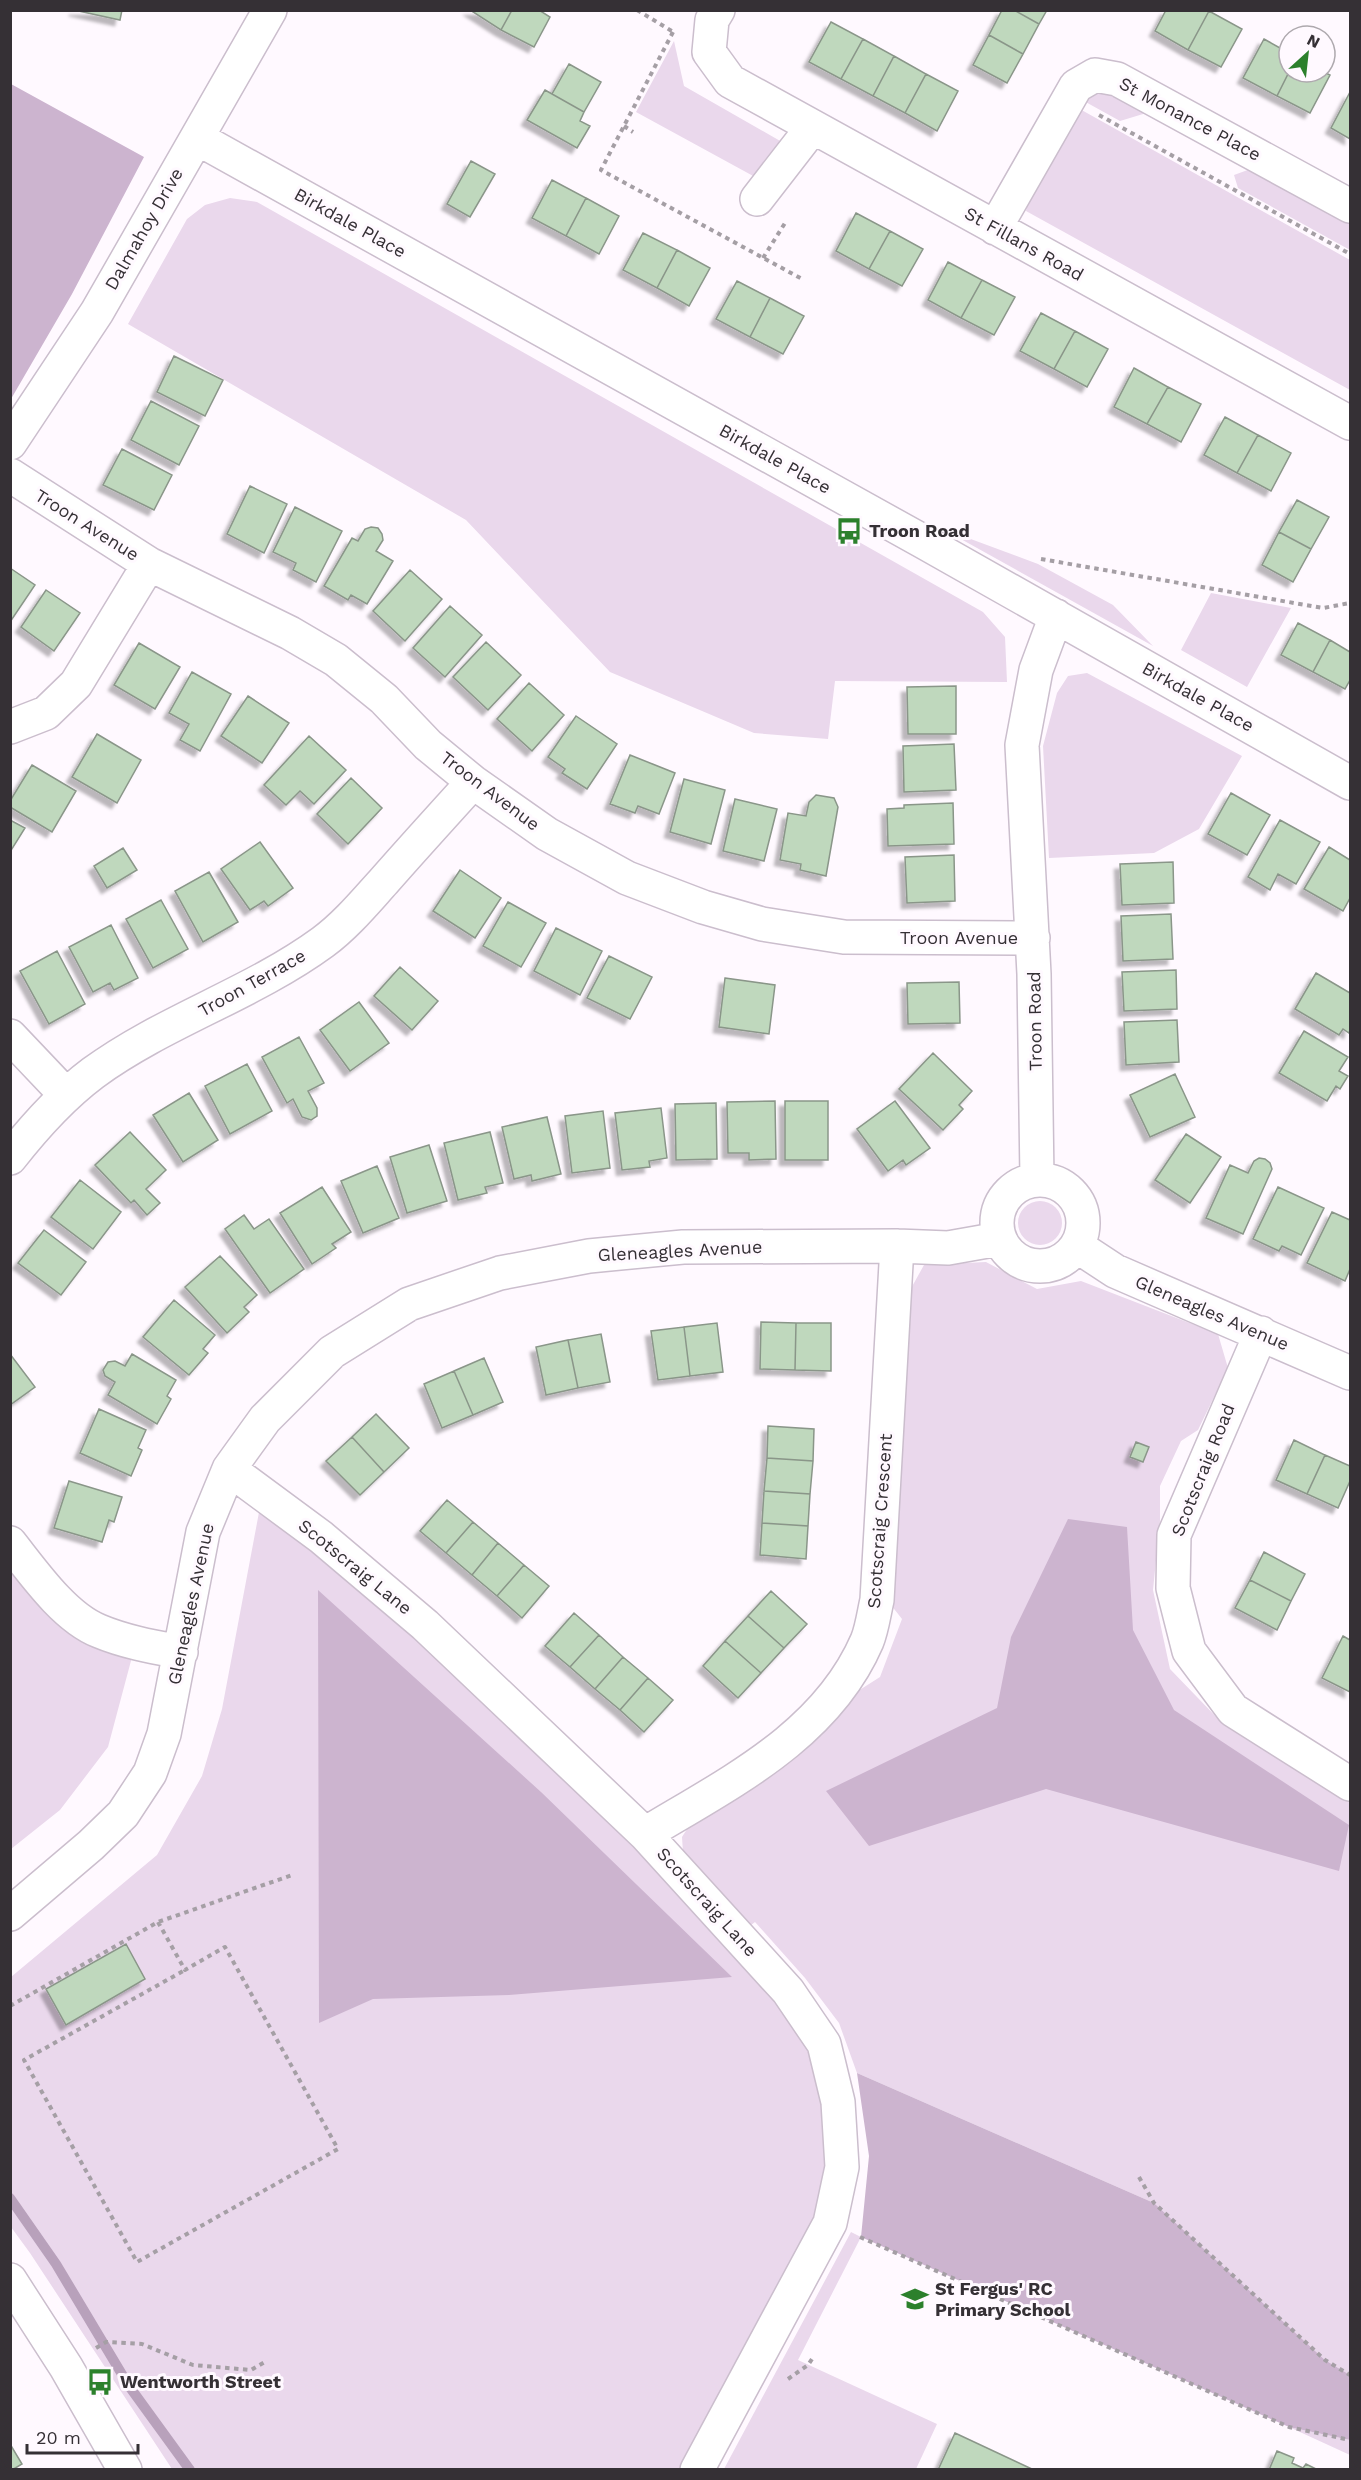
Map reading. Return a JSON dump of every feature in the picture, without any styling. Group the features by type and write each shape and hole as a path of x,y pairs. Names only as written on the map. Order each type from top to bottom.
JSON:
{"street":[{"name":"Dalmahoy Drive","path":"10,443 97,312 270,10"},
{"name":"St Fillans Road","path":"718,10 712,21 709,52 730,81 1350,423"},
{"name":"St Monance Place","path":"995,228 1076,86 1095,75 1117,79 1350,206"},
{"path":"757,199 812,128"},
{"name":"Birkdale Place","path":"197,138 1056,616 1350,783"},
{"name":"Troon Avenue","path":"10,475 149,564 290,633 336,660 384,699 428,744 472,782 547,834 627,878 703,907 762,924 844,937 1033,938"},
{"path":"10,728 46,713 76,684 149,564"},
{"name":"Troon Road","path":"1037,1179 1033,938 1022,745 1036,670 1056,616"},
{"name":"Troon Terrace","path":"10,1158 66,1095 94,1072 126,1052 274,972 323,942 349,920 472,782"},
{"path":"10,1035 66,1095"},
{"path":"1037,1179 1051,1180 1064,1186 1074,1195 1081,1207 1084,1220 1082,1234 1077,1246 1062,1260 1043,1266 1029,1265 1017,1260 1006,1250 999,1239 996,1225 1003,1199 1012,1189 1024,1182 1037,1179"},
{"name":"Gleneagles Avenue","path":"10,1914 91,1845 123,1814 150,1773 164,1734 203,1532 229,1469 265,1419 332,1352 409,1304 500,1273 589,1256 683,1247 897,1246 948,1248 999,1239"},
{"name":"Scotscraig Crescent","path":"645,1834 756,1766 815,1719 844,1684 868,1639 877,1600 897,1246"},
{"name":"Gleneagles Avenue","path":"1077,1246 1115,1271 1350,1373"},
{"name":"Scotscraig Road","path":"1262,1333 1174,1535 1173,1588 1190,1651 1233,1710 1350,1784"},
{"name":"Scotscraig Lane","path":"229,1469 321,1538 425,1625 645,1834 788,1991 824,2044 838,2102 842,2167 830,2223 697,2469"},
{"path":"10,1543 37,1578 66,1608 98,1631 142,1644 181,1652"},
{"path":"10,2280 66,2367 125,2469"}],"path":[{"path":"673,32 601,170 804,280"},
{"path":"1069,98 1350,254"},
{"path":"624,126 633,132"},
{"path":"1041,559 1323,608 1350,603"},
{"path":"10,2006 158,1922 292,1875"},
{"path":"158,1922 185,1970"},
{"path":"225,1947 338,2149 137,2262 24,2060 185,1970 225,1947"},
{"path":"1139,2176 1154,2204 1325,2360 1350,2375"},
{"path":"830,2223 1289,2427 1350,2440"},
{"path":"66,2367 106,2342 142,2344 194,2365 251,2370 265,2362"}],"shaded area":[{"path":"674,41 684,86 782,142 755,177 636,112"},
{"path":"11,84 144,157 72,294 11,399"},
{"path":"1096,88 1153,111 1120,121 1082,100"},
{"path":"1078,108 1350,260 1350,390 1026,211 1030,191"},
{"path":"1256,167 1350,219 1350,250 1238,188 1234,175"},
{"path":"230,198 257,202 983,612 1005,637 1007,682 835,681 828,739 754,733 610,672 466,520 128,324 187,219 205,205"},
{"path":"941,528 1038,564 1113,605 1153,646"},
{"path":"1211,593 1291,608 1247,687 1181,650"},
{"path":"1087,673 1242,756 1199,829 1154,853 1049,858 1043,746 1057,693 1068,676"},
{"path":"1040,1201 1055,1208 1062,1223 1055,1238 1040,1245 1025,1238 1018,1223 1025,1208"},
{"path":"986,1262 1037,1289 1081,1281 1218,1334 1228,1368 1198,1430 1181,1441 1160,1486 1160,1521 1153,1590 1170,1669 1224,1725 1350,1803 1350,2375 1325,2360 1154,2203 857,2073 839,2023 805,1978 755,1922 746,1929 683,1852 682,1837 689,1826 822,1735 858,1691 880,1677 902,1619 891,1605 909,1292 924,1265"},
{"path":"260,1507 417,1635 637,1843 778,1997 810,2043 825,2104 826,2168 818,2221 684,2469 172,2469 11,2227 11,1977 157,1855 202,1776 222,1709"},
{"path":"1068,1519 1127,1527 1133,1630 1174,1710 1349,1825 1339,1871 1046,1789 869,1846 826,1791 997,1708 1011,1637"},
{"path":"11,1559 132,1657 108,1747 60,1810 11,1849"},
{"path":"318,1590 541,1792 732,1977 509,1995 373,1999 319,2023"},
{"path":"857,2073 1154,2203 1325,2360 1350,2375 1350,2440 1289,2427 861,2237 869,2156"},
{"path":"851,2232 861,2237 798,2360 937,2424 916,2469 724,2469"},
{"path":"1289,2427 1350,2440 1350,2455"}],"building":[{"path":"74,10 122,10 120,20"},
{"path":"470,10 512,10 501,30"},
{"path":"512,10 539,10 550,17 534,47 501,30"},
{"path":"1002,10 1014,10 1039,24 1023,54 989,35"},
{"path":"1014,10 1047,10 1039,24"},
{"path":"1166,10 1209,11 1188,50 1155,31"},
{"path":"1209,11 1242,29 1221,67 1188,50"},
{"path":"831,22 863,39 841,79 809,62"},
{"path":"989,35 1023,54 1007,83 973,65"},
{"path":"863,39 894,56 873,96 841,79"},
{"path":"1264,39 1277,46 1277,84 1283,84 1277,96 1243,78"},
{"path":"894,56 926,74 905,113 873,96"},
{"path":"569,64 601,82 584,112 552,94"},
{"path":"926,74 958,91 937,131 905,113"},
{"path":"1283,84 1325,84 1310,113 1277,96"},
{"path":"545,90 584,112 580,121 590,126 577,148 527,120"},
{"path":"1350,92 1350,139 1331,128"},
{"path":"471,161 495,174 470,217 447,204"},
{"path":"552,180 586,198 566,236 532,218"},
{"path":"586,198 619,216 599,254 566,236"},
{"path":"856,213 890,231 869,269 836,251"},
{"path":"890,231 923,249 902,286 869,269"},
{"path":"643,233 677,250 657,288 623,270"},
{"path":"677,250 710,268 689,306 657,288"},
{"path":"948,262 982,280 961,318 928,300"},
{"path":"982,280 1015,297 994,335 961,318"},
{"path":"737,281 770,298 750,337 716,319"},
{"path":"770,298 804,316 783,354 750,337"},
{"path":"1041,313 1075,331 1054,369 1020,351"},
{"path":"1075,331 1108,349 1087,387 1054,369"},
{"path":"174,356 223,380 205,416 157,392"},
{"path":"1134,368 1168,387 1147,424 1114,407"},
{"path":"1168,387 1201,404 1181,442 1147,424"},
{"path":"151,401 199,426 179,465 131,440"},
{"path":"1225,417 1258,435 1237,473 1204,455"},
{"path":"1258,435 1291,453 1271,491 1237,473"},
{"path":"122,449 172,475 154,510 103,485"},
{"path":"250,486 287,504 264,553 227,534"},
{"path":"1297,500 1329,517 1311,549 1279,532"},
{"path":"295,507 342,531 316,582 293,570 296,563 273,552"},
{"path":"378,528 382,534 383,540 376,551 393,561 367,604 351,595 348,600 324,586 352,538 358,541 365,529"},
{"path":"1279,532 1311,549 1293,582 1262,565"},
{"path":"10,568 35,585 10,622"},
{"path":"410,570 442,599 405,641 373,611"},
{"path":"46,590 80,613 54,651 21,627"},
{"path":"450,606 482,635 445,677 413,648"},
{"path":"1298,623 1330,640 1313,672 1281,655"},
{"path":"1330,640 1350,652 1350,680 1345,689 1313,672"},
{"path":"486,642 521,675 488,710 453,677"},
{"path":"139,643 180,667 155,709 114,685"},
{"path":"192,672 231,694 200,751 180,740 189,724 169,713"},
{"path":"529,683 564,715 532,751 497,719"},
{"path":"956,686 956,734 908,734 907,687"},
{"path":"248,696 289,723 262,763 221,736"},
{"path":"576,716 617,744 587,789 562,773 565,769 548,757"},
{"path":"97,734 141,760 117,803 72,777"},
{"path":"309,736 346,770 314,804 300,791 286,805 264,785"},
{"path":"954,744 956,790 904,792 903,746"},
{"path":"630,755 675,773 659,814 638,806 635,813 610,804"},
{"path":"32,765 76,791 52,832 10,807 10,801"},
{"path":"351,778 382,808 348,844 317,814"},
{"path":"684,779 725,790 711,844 670,832"},
{"path":"1231,793 1270,815 1247,855 1208,834"},
{"path":"816,795 834,798 838,807 826,876 800,870 801,864 780,860 788,813 806,816 809,802"},
{"path":"735,799 777,809 764,861 723,851"},
{"path":"953,803 954,844 888,846 887,809 904,808 904,805"},
{"path":"10,820 25,828 10,852"},
{"path":"1280,820 1320,842 1296,884 1278,874 1270,890 1248,877"},
{"path":"260,842 293,888 268,906 264,901 250,910 221,869"},
{"path":"1329,847 1350,860 1350,898 1343,911 1304,889"},
{"path":"123,848 137,870 107,888 94,866"},
{"path":"954,855 955,901 907,903 905,857"},
{"path":"1173,862 1174,903 1122,905 1120,864"},
{"path":"460,870 501,898 475,938 433,911"},
{"path":"209,872 238,922 203,942 175,891"},
{"path":"161,900 188,949 153,968 126,919"},
{"path":"508,902 546,923 521,967 483,946"},
{"path":"1171,914 1173,959 1123,961 1121,916"},
{"path":"111,925 138,978 114,990 110,983 93,992 69,947"},
{"path":"556,928 602,951 580,995 534,971"},
{"path":"57,951 85,1004 49,1024 20,971"},
{"path":"609,956 652,977 630,1019 587,998"},
{"path":"400,967 438,1001 412,1030 374,996"},
{"path":"1176,970 1177,1009 1124,1011 1122,972"},
{"path":"1316,973 1350,993 1349,1033 1343,1029 1339,1035 1295,1009"},
{"path":"725,978 775,985 769,1034 719,1027"},
{"path":"959,982 960,1023 908,1024 907,983"},
{"path":"359,1002 389,1043 350,1071 320,1030"},
{"path":"1177,1020 1179,1062 1126,1065 1124,1022"},
{"path":"1304,1031 1348,1057 1339,1071 1348,1076 1340,1089 1336,1086 1327,1101 1279,1073"},
{"path":"299,1037 324,1083 308,1091 317,1108 317,1116 311,1120 302,1117 293,1099 287,1103 262,1057"},
{"path":"933,1053 972,1091 959,1105 963,1109 943,1130 899,1089"},
{"path":"247,1064 272,1111 230,1134 205,1086"},
{"path":"1175,1074 1195,1117 1150,1137 1130,1095"},
{"path":"189,1093 218,1140 183,1162 153,1115"},
{"path":"775,1101 776,1159 749,1160 749,1153 728,1153 727,1102"},
{"path":"785,1101 828,1101 828,1160 785,1160"},
{"path":"895,1101 930,1148 906,1165 903,1160 888,1171 857,1129"},
{"path":"716,1103 717,1159 676,1160 675,1104"},
{"path":"661,1108 667,1158 649,1161 650,1167 622,1170 615,1113"},
{"path":"603,1111 610,1168 572,1173 565,1116"},
{"path":"547,1117 561,1174 532,1181 531,1175 514,1179 502,1127"},
{"path":"130,1132 166,1170 146,1189 160,1203 147,1215 134,1200 131,1203 95,1165"},
{"path":"490,1132 503,1183 485,1187 487,1193 458,1200 444,1143"},
{"path":"1186,1134 1221,1157 1190,1203 1155,1180"},
{"path":"429,1145 447,1201 407,1213 390,1157"},
{"path":"1259,1158 1270,1163 1272,1169 1243,1234 1206,1218 1230,1165 1248,1173 1254,1161"},
{"path":"377,1166 399,1218 363,1233 341,1181"},
{"path":"80,1180 121,1212 93,1249 51,1217"},
{"path":"322,1187 351,1232 332,1244 336,1248 312,1264 280,1213"},
{"path":"1278,1187 1324,1208 1301,1255 1282,1246 1279,1251 1253,1239"},
{"path":"1332,1212 1350,1220 1350,1269 1345,1281 1307,1263"},
{"path":"244,1215 254,1229 269,1219 304,1269 270,1293 225,1229"},
{"path":"44,1230 86,1262 61,1295 18,1263"},
{"path":"220,1256 257,1295 244,1307 249,1312 227,1333 185,1287"},
{"path":"174,1300 215,1335 203,1349 208,1353 189,1375 143,1337"},
{"path":"761,1322 796,1323 795,1370 760,1369"},
{"path":"717,1323 723,1372 690,1376 684,1327"},
{"path":"796,1323 831,1323 831,1371 795,1370"},
{"path":"684,1327 690,1376 658,1380 651,1331"},
{"path":"601,1334 610,1382 578,1388 568,1340"},
{"path":"568,1340 578,1388 546,1395 536,1347"},
{"path":"10,1354 35,1387 10,1405"},
{"path":"132,1354 176,1380 167,1396 171,1399 157,1424 108,1395 115,1382 105,1376 103,1370 108,1362 115,1361 125,1366"},
{"path":"484,1358 503,1402 473,1415 454,1371"},
{"path":"454,1371 473,1415 442,1428 424,1384"},
{"path":"99,1409 146,1430 138,1448 142,1450 131,1476 80,1453"},
{"path":"376,1414 409,1448 384,1472 352,1437"},
{"path":"768,1426 814,1429 813,1461 767,1458"},
{"path":"352,1437 384,1472 360,1495 326,1461"},
{"path":"1294,1440 1325,1455 1307,1494 1276,1480"},
{"path":"1136,1442 1149,1447 1143,1462 1130,1457"},
{"path":"1325,1455 1350,1466 1350,1481 1338,1508 1307,1494"},
{"path":"767,1458 813,1461 810,1494 764,1491"},
{"path":"69,1481 122,1497 114,1522 109,1520 102,1542 54,1528"},
{"path":"764,1491 810,1494 808,1526 762,1523"},
{"path":"447,1500 473,1522 446,1553 420,1531"},
{"path":"473,1522 498,1543 472,1575 446,1553"},
{"path":"762,1523 808,1526 806,1559 760,1555"},
{"path":"498,1543 524,1565 497,1596 472,1575"},
{"path":"1264,1552 1305,1574 1291,1601 1250,1580"},
{"path":"524,1565 549,1586 522,1618 497,1596"},
{"path":"1250,1580 1291,1601 1277,1630 1235,1608"},
{"path":"771,1591 807,1624 784,1648 748,1616"},
{"path":"574,1613 599,1635 570,1667 545,1646"},
{"path":"748,1616 784,1648 761,1673 725,1641"},
{"path":"599,1635 623,1657 595,1689 570,1667"},
{"path":"1343,1636 1350,1640 1350,1692 1322,1678"},
{"path":"725,1641 761,1673 738,1698 703,1666"},
{"path":"623,1657 648,1678 620,1710 595,1689"},
{"path":"648,1678 673,1700 644,1732 620,1710"},
{"path":"126,1944 145,1979 66,2025 46,1989"},
{"path":"955,2433 1034,2470 938,2470"},
{"path":"10,2444 22,2464 12,2470 10,2470"},
{"path":"1277,2451 1294,2458 1292,2463 1303,2468 1306,2464 1318,2470 1269,2470"}],"waterway":[{"path":"10,2198 56,2264 129,2386 190,2470"}],"place":[{"name":"Troon Road","path":"849,531"},
{"name":"St Fergus' RC Primary School","path":"915,2299"},
{"name":"Wentworth Street","path":"100,2382"}]}
